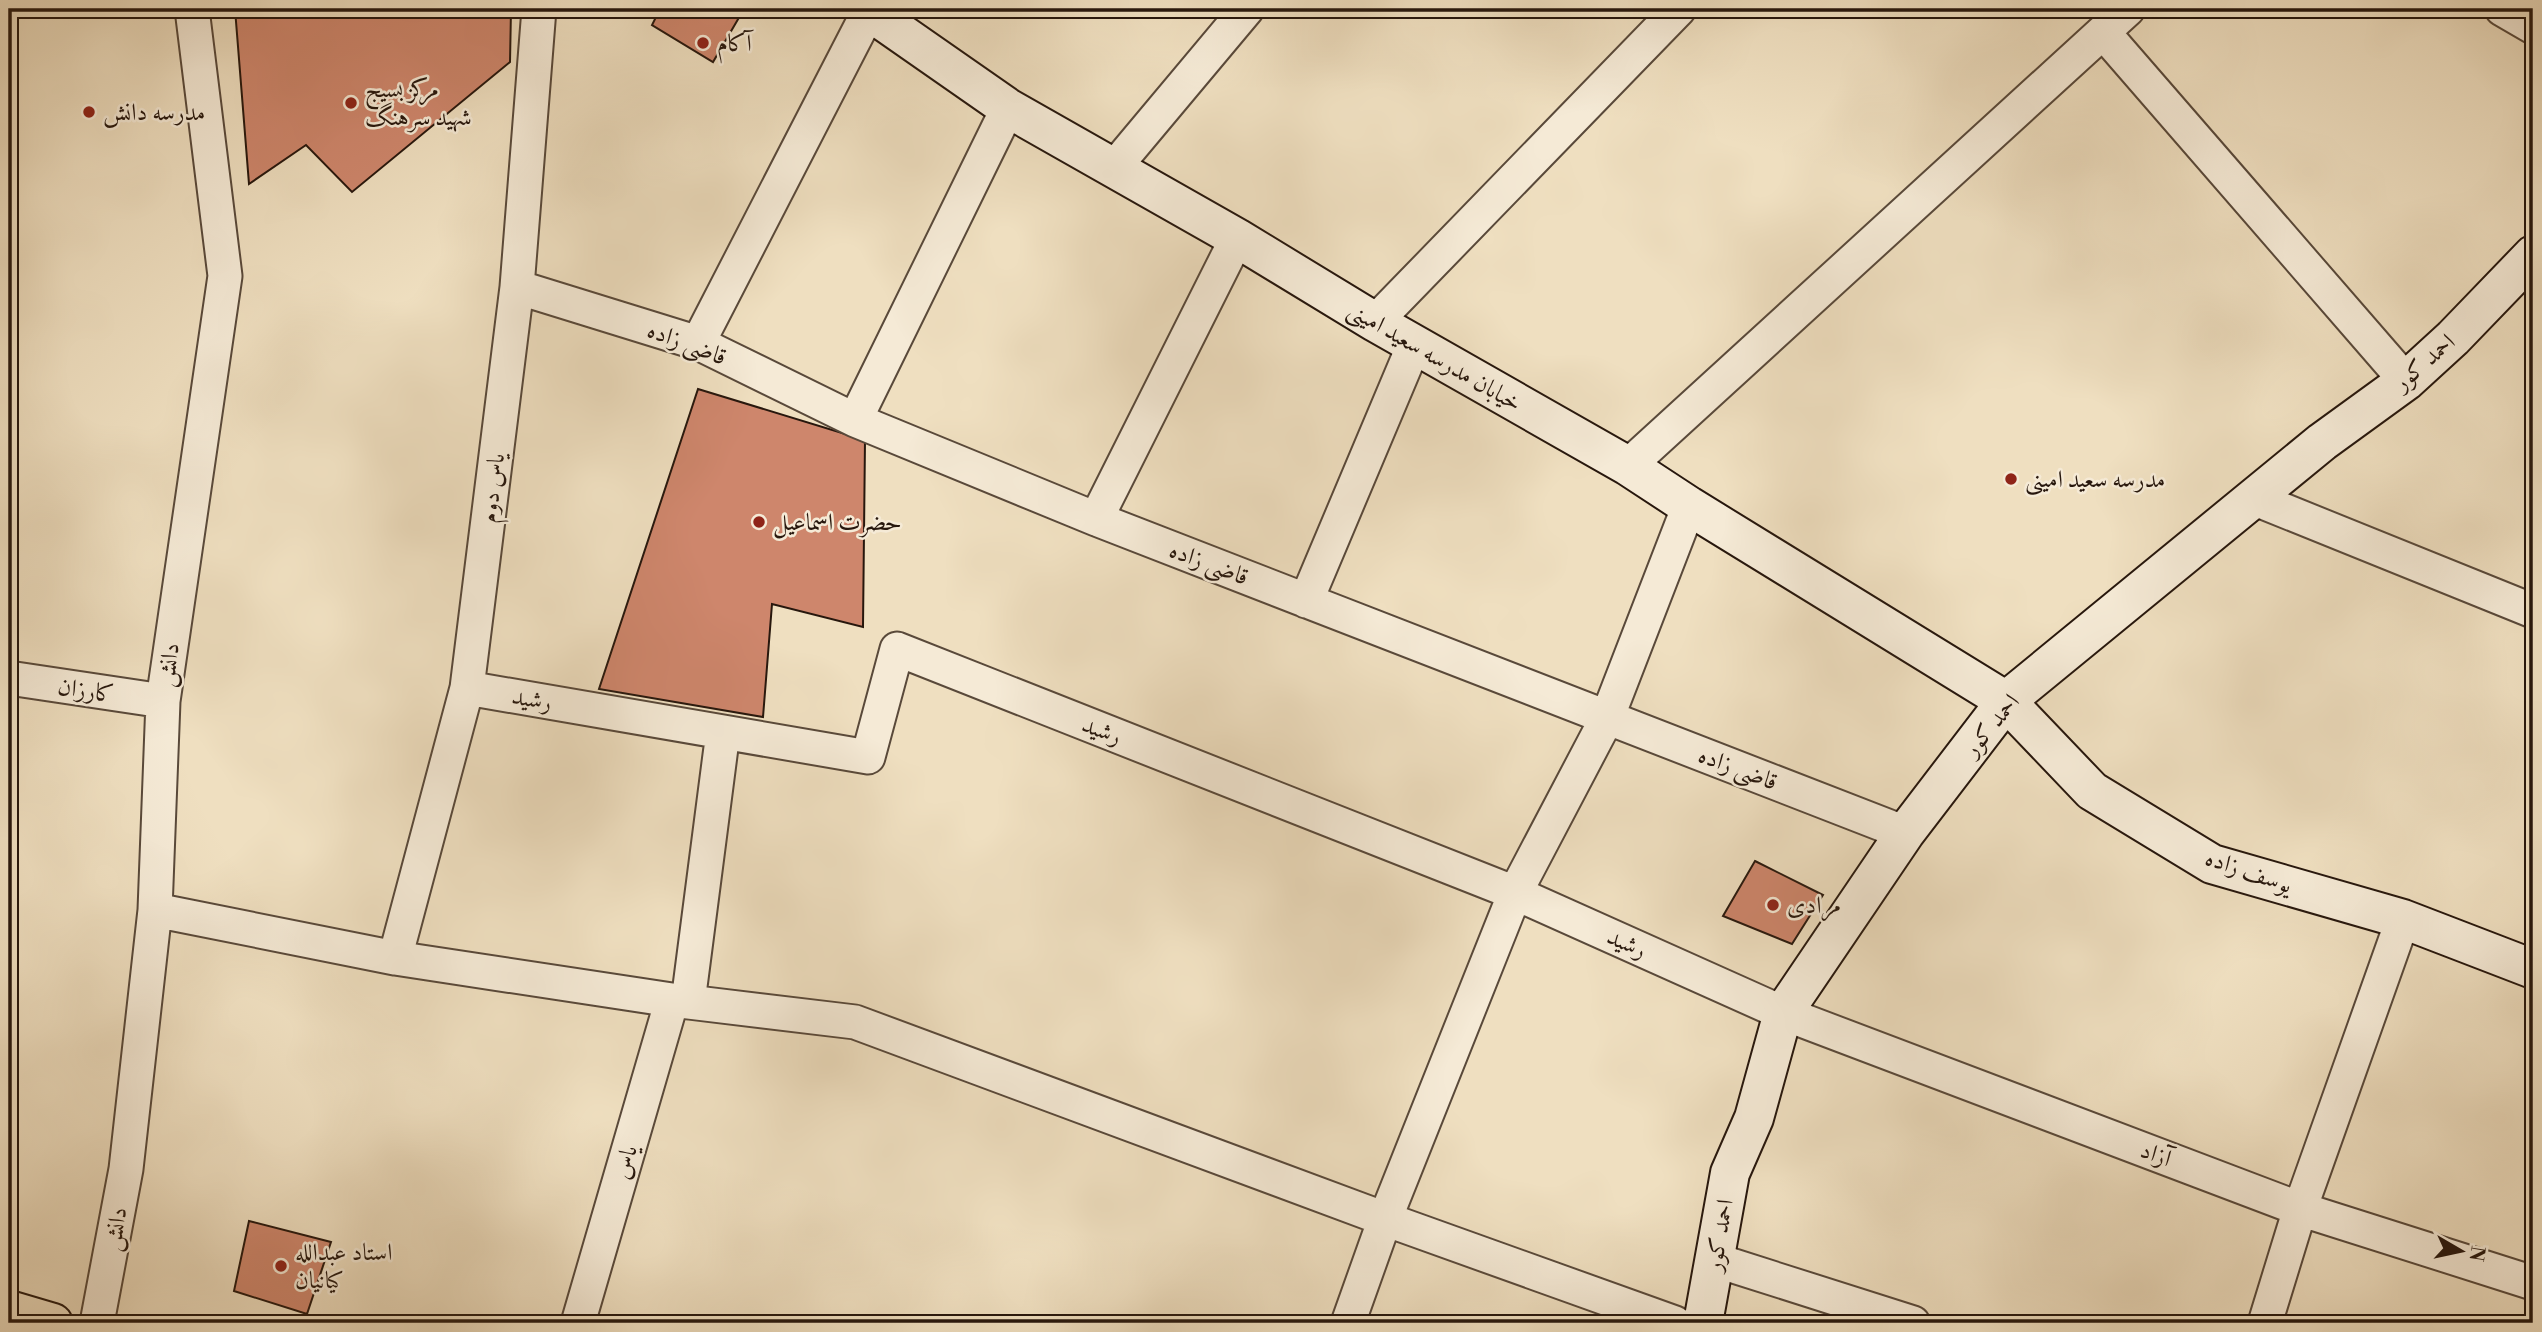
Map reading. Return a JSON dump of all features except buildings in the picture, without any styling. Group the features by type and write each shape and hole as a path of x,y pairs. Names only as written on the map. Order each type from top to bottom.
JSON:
{"main road":[{"path":"9,1310 53,1323"}],"street":[{"name":"دانش","path":"97,1323 125,1169 155,910 163,701 225,276 192,9"},
{"name":"یاس دوم","path":"395,958 467,688 517,287 539,9"},
{"path":"1113,169 1247,9"},
{"path":"1375,322 1679,9"},
{"path":"1628,466 2128,9"},
{"path":"2502,9 2533,27"},
{"path":"698,343 868,10"},
{"name":"خیابان مدرسه سعید امینی","path":"868,10 1008,108 1628,466 2006,701"},
{"path":"2103,32 2406,381"},
{"path":"855,420 1008,108"},
{"path":"1096,519 1237,238"},
{"name":"احمد کور","path":"1703,1323 1730,1173 1754,1118 1783,1013 1905,833 2006,701 2322,442 2406,381 2453,338 2533,255"},
{"name":"قاضی زاده","path":"517,287 698,343 855,420 1096,519 1905,833"},
{"path":"1306,601 1415,345"},
{"path":"2253,498 2533,611"},
{"path":"1348,1323 1385,1219 1514,892 1607,718 1689,506"},
{"name":"رشید","path":"467,688 868,757 897,649 1514,892 1783,1013"},
{"name":"کارزان","path":"9,678 163,701"},
{"name":"یوسف زاده","path":"2006,701 2092,791 2212,864 2403,919 2533,969"},
{"name":"یاس","path":"578,1323 680,1001 723,732"},
{"path":"155,910 395,958 680,1001 855,1022 1385,1219 1675,1323"},
{"path":"2265,1323 2300,1209 2403,919"},
{"name":"آزاد","path":"1783,1013 2300,1209 2533,1283"},
{"path":"1715,1261 1913,1323"}],"place":[{"name":"آکام","path":"703,43"},
{"name":"مرکز بسیج شهید سرهنگ","path":"351,103"},
{"name":"مدرسه دانش","path":"89,112"},
{"name":"مدرسه سعید امینی","path":"2011,479"},
{"name":"حضرت اسماعیل","path":"759,522"},
{"name":"مرادی","path":"1773,905"},
{"name":"استاد عبدالله کیانیان","path":"281,1266"}]}
